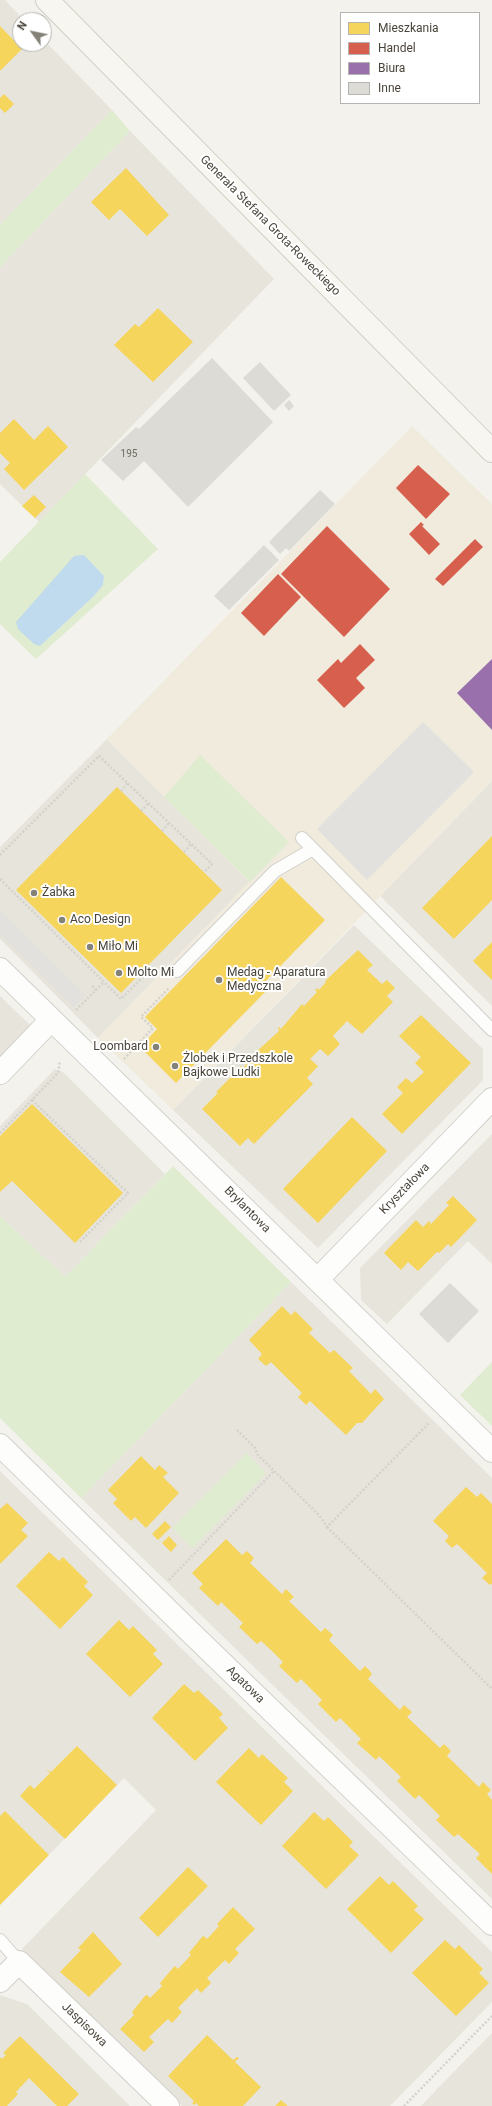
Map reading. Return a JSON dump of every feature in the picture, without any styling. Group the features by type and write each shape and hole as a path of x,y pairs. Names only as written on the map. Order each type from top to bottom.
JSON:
{"street":[{"name":"Generała Stefana Grota-Roweckiego","path":"48,0 492,451"},
{"name":"Brylantowa","path":"0,969 492,1451"},
{"path":"0,1073 51,1020"},
{"name":"Kryształowa","path":"318,1279 492,1099"},
{"name":"Agatowa","path":"0,1445 184,1626 492,1924"},
{"path":"0,1981 19,1962"},
{"name":"Jaspisowa","path":"19,1962 168,2106"}],"lane":[{"path":"302,838 492,1030"},
{"path":"177,971 275,871 313,849"},
{"path":"0,1940 19,1962"}],"path":[{"path":"0,855 99,756 212,864 204,872"},
{"path":"121,790 128,783"},
{"path":"141,811 149,803"},
{"path":"162,831 169,823"},
{"path":"184,852 191,844"},
{"path":"0,879 121,999 148,972"},
{"path":"119,1064 153,1028 141,1017 182,975 177,971"},
{"path":"75,1011 104,982"},
{"path":"92,986 96,990"},
{"path":"0,1133 58,1073 60,1060"},
{"path":"32,1100 128,1193 79,1242"},
{"path":"327,1527 445,1405"},
{"path":"237,1430 255,1448 258,1455 319,1516 327,1527 492,1689"},
{"path":"166,1584 274,1471"},
{"path":"404,2106 492,2016"}],"shaded area":[{"path":"0,0 5,0 16,12 12,12 12,52 52,52 52,48 112,110 0,225"},
{"path":"130,131 274,279 39,522 0,484 0,267"},
{"path":"412,426 492,504 492,781 173,1110 98,1038 249,882 107,739"},
{"path":"423,722 474,772 367,880 317,829"},
{"path":"107,739 250,882 98,1038 0,939 0,847"},
{"path":"492,781 492,1006 380,896"},
{"path":"0,910 86,995 73,1007 0,935"},
{"path":"354,925 483,1049 483,1080 318,1248 173,1110"},
{"path":"0,996 30,1025 29,1030 0,1060"},
{"path":"55,1069 63,1072 165,1174 65,1277 0,1216 0,1126"},
{"path":"492,1134 492,1264 468,1241 387,1324 361,1300 360,1268"},
{"path":"291,1282 492,1478 492,1899 81,1498"},
{"path":"0,1471 492,1952 492,2002 390,2106 182,2106 22,1949 156,1810 124,1778 0,1905"},
{"path":"0,1995 27,2004 130,2106 0,2106"},
{"path":"492,2033 492,2106 421,2106 437,2089"}],"green space":[{"path":"112,110 130,131 0,267 0,225"},
{"path":"85,474 158,549 36,659 0,624 0,562","holes":["74,556 84,556 104,576 103,585 94,596 40,646"]},
{"path":"200,755 289,842 250,882 164,797"},
{"path":"173,1166 291,1282 81,1498 0,1418 0,1216 65,1277"},
{"path":"492,1362 492,1426 460,1395"},
{"path":"246,1453 266,1473 193,1548 173,1528"}],"water":[{"path":"84,555 104,576 103,585 94,596 40,646 34,644 18,629 16,622 74,556"}],"building: Mieszkania":[{"path":"0,26 12,39 12,52 19,52 0,71"},
{"path":"4,94 14,104 5,113 0,108 0,98"},
{"path":"126,168 169,215 147,236 120,209 109,220 91,202"},
{"path":"158,308 193,342 153,382 114,345 135,324 139,327"},
{"path":"14,419 34,440 48,426 68,447 24,490 4,469 10,463 0,453 0,433"},
{"path":"34,495 46,507 35,518 22,506"},
{"path":"117,787 222,890 121,993 16,890"},
{"path":"492,836 492,900 454,939 422,908"},
{"path":"281,877 325,920 260,987 266,991 176,1083 140,1047 157,1029 145,1017"},
{"path":"492,942 492,980 473,961"},
{"path":"358,950 373,965 367,970 382,984 387,980 395,988 387,996 393,1002 362,1034 347,1021 333,1036 340,1044 328,1056 320,1049 310,1059 318,1066 307,1078 313,1084 254,1144 248,1138 240,1146 202,1109 218,1093 216,1092 240,1070 238,1069 241,1066 243,1068 256,1054 255,1053 279,1031 278,1028 279,1027 281,1029 302,1004 304,1006 317,992 315,990 318,988 319,990 326,982 325,981"},
{"path":"421,1015 471,1063 402,1134 382,1114 403,1093 397,1087 406,1078 412,1083 424,1072 415,1063 421,1057 399,1036"},
{"path":"32,1104 123,1193 75,1243 12,1181 0,1192 0,1136"},
{"path":"352,1117 387,1151 318,1223 283,1189"},
{"path":"453,1196 477,1220 451,1247 448,1244 439,1253 437,1252 418,1271 408,1262 401,1270 384,1253 416,1220 423,1227 429,1221 431,1224 449,1205 446,1203"},
{"path":"282,1306 291,1315 295,1311 313,1329 309,1333 330,1353 334,1350 353,1368 349,1371 371,1394 375,1389 384,1399 362,1423 357,1423 346,1435 310,1401 306,1405 298,1397 302,1393 271,1362 266,1366 258,1359 262,1354 249,1340"},
{"path":"141,1456 155,1470 159,1465 168,1473 163,1477 179,1493 146,1528 135,1517 131,1521 113,1503 117,1499 108,1490"},
{"path":"466,1487 477,1497 481,1493 492,1504 492,1584 490,1585 482,1578 487,1573 457,1544 452,1548 445,1541 449,1536 433,1521"},
{"path":"7,1503 28,1523 21,1530 28,1536 0,1564 0,1509"},
{"path":"165,1521 171,1527 158,1540 152,1534"},
{"path":"169,1536 177,1545 171,1552 162,1543"},
{"path":"226,1539 242,1555 247,1551 254,1558 250,1563 282,1594 286,1589 294,1597 289,1601 321,1632 325,1628 333,1635 329,1640 360,1671 365,1666 372,1674 368,1679 400,1710 404,1705 412,1712 407,1717 440,1748 444,1744 451,1751 447,1756 479,1787 483,1782 491,1790 487,1794 492,1800 492,1874 476,1858 480,1854 458,1834 454,1837 436,1820 440,1816 419,1795 415,1799 397,1781 401,1777 379,1756 376,1760 357,1743 361,1739 340,1718 336,1722 318,1704 322,1700 301,1679 297,1683 279,1666 283,1662 272,1651 261,1641 257,1644 239,1627 243,1623 221,1602 218,1606 199,1588 203,1584 192,1573"},
{"path":"49,1552 59,1561 63,1557 88,1582 84,1586 93,1595 60,1629 16,1586"},
{"path":"119,1620 129,1630 133,1626 157,1650 153,1654 163,1664 130,1697 86,1654"},
{"path":"184,1684 194,1693 198,1690 223,1714 219,1718 228,1728 195,1761 152,1718"},
{"path":"77,1746 117,1785 65,1839 20,1796 30,1785 34,1789 50,1773 46,1769 51,1772"},
{"path":"249,1748 259,1758 262,1754 288,1778 284,1782 293,1791 261,1825 216,1782"},
{"path":"5,1811 49,1855 0,1905 0,1816"},
{"path":"314,1812 324,1821 328,1817 353,1842 349,1846 359,1855 326,1889 282,1846"},
{"path":"188,1867 208,1886 158,1937 139,1918"},
{"path":"380,1876 389,1885 393,1881 418,1906 414,1910 424,1919 391,1953 347,1909"},
{"path":"233,1907 255,1929 235,1949 239,1953 229,1964 225,1960 207,1978 211,1983 201,1993 197,1988 178,2008 182,2012 172,2023 168,2019 149,2037 154,2042 144,2052 120,2029 134,2015 132,2012 145,1996 147,1995 150,1998 162,1986 160,1983 173,1968 175,1966 178,1969 191,1955 189,1953 202,1937 204,1936 207,1939 219,1926 217,1924"},
{"path":"93,1932 122,1964 89,1997 60,1972 81,1950 78,1948"},
{"path":"445,1940 455,1949 459,1945 483,1969 479,1973 489,1983 456,2016 412,1973"},
{"path":"207,2035 233,2060 237,2057 239,2058 235,2062 261,2087 243,2106 199,2106 196,2103 194,2105 192,2103 194,2101 168,2076"},
{"path":"20,2036 79,2094 67,2106 57,2106 29,2078 16,2092 18,2094 7,2106 0,2106 0,2057 2,2059 6,2055 3,2053"},
{"path":"281,2100 288,2106 275,2106"}],"building: Handel":[{"path":"418,465 450,494 426,519 396,488"},
{"path":"421,522 424,525 422,526 440,544 429,555 409,534"},
{"path":"327,526 390,589 344,637 281,574"},
{"path":"475,539 483,547 443,586 435,579"},
{"path":"278,574 301,597 264,636 241,613"},
{"path":"360,644 375,660 356,678 365,688 344,708 317,680 338,659 341,663"}],"building: Biura":[{"path":"492,659 492,730 457,693"}],"building: Inne":[{"path":"212,358 273,422 188,507 144,461 123,481 101,460 136,427 139,429"},
{"path":"260,362 291,395 274,411 243,378"},
{"path":"289,400 294,406 289,411 284,405"},
{"path":"320,490 335,504 289,551 286,548 280,554 269,542"},
{"path":"264,545 279,560 229,610 214,596"},
{"path":"450,1283 479,1311 448,1343 419,1314"}],"place":[{"name":"Żabka","path":"34,893"},
{"name":"Aco Design","path":"62,920"},
{"name":"Miło Mi","path":"90,947"},
{"name":"Molto Mi","path":"119,973"},
{"name":"Medag - Aparatura Medyczna","path":"219,980"},
{"name":"Loombard","path":"156,1047"},
{"name":"Żlobek i Przedszkole Bajkowe Ludki","path":"175,1066"}]}
